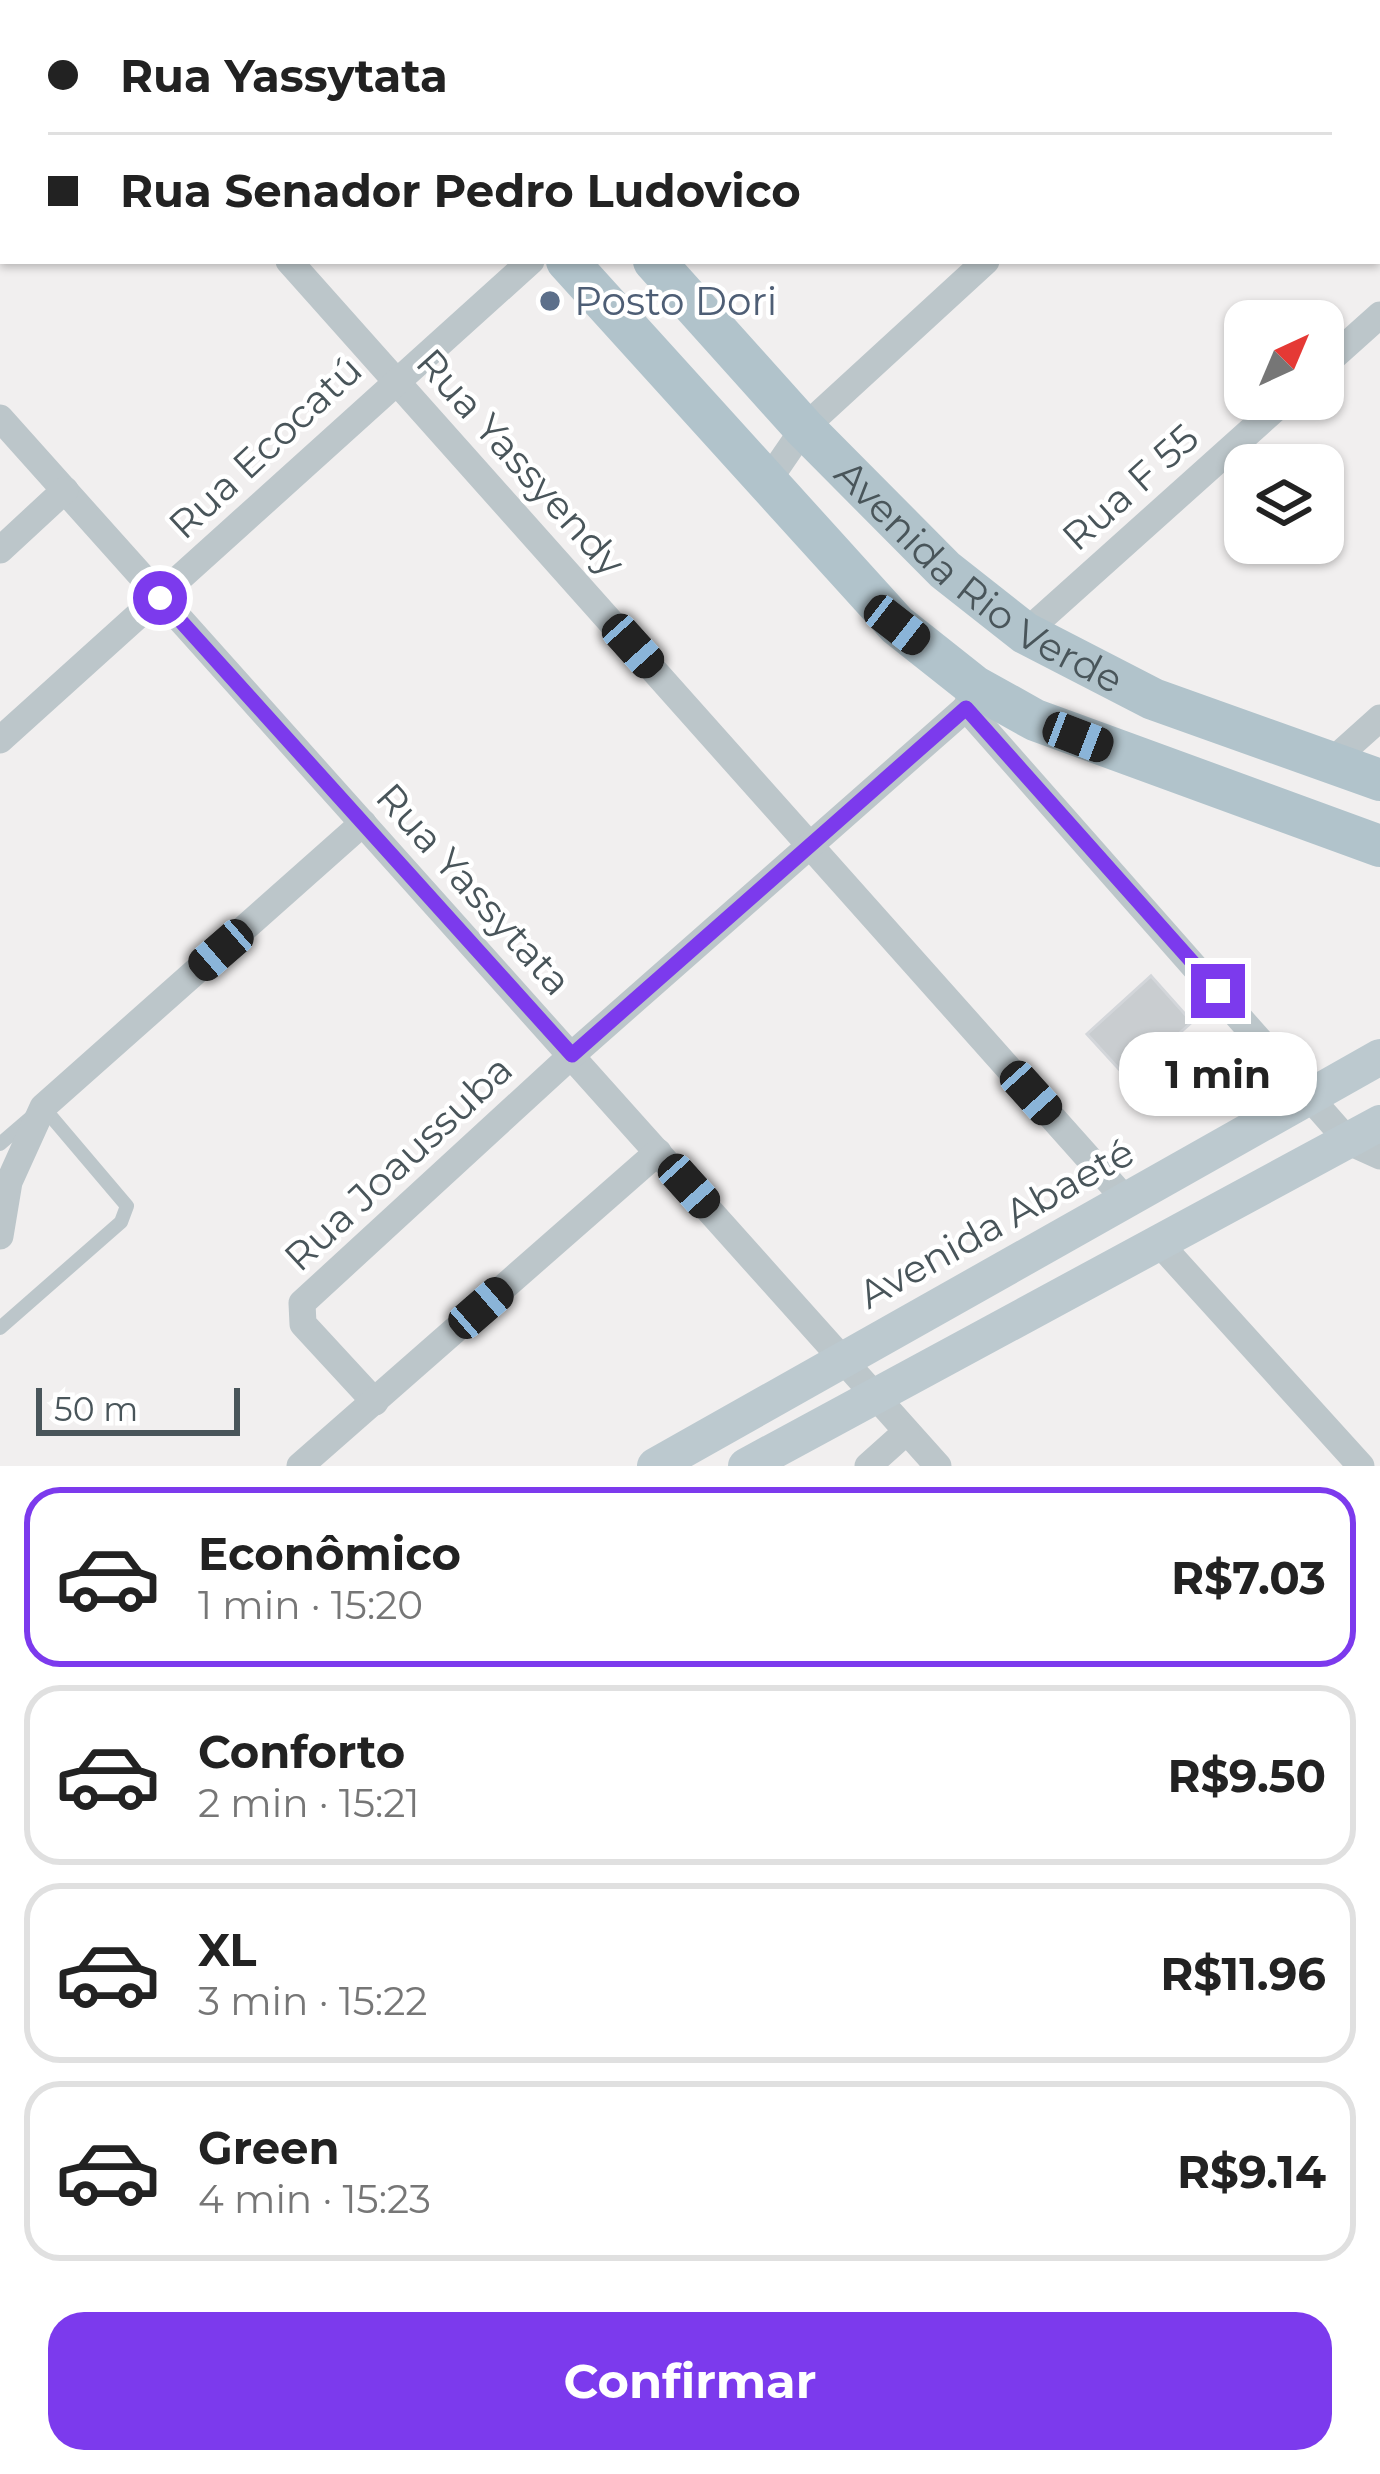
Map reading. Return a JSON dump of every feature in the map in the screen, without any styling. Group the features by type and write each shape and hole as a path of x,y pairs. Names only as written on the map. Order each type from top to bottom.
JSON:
{"main road":[{"name":"Avenida Rio Verde","path":"570,264 765,485 970,697 1380,846"},
{"name":"Avenida Rio Verde","path":"657,264 804,428 945,569 1025,633 1154,699 1380,780"}],"street":[{"name":"Rua Yassyendy","path":"292,264 1125,1198"},
{"name":"Rua Ecocatú","path":"0,740 528,264"},
{"path":"765,485 804,428 983,264"},
{"path":"1344,347 1380,315"},
{"name":"Rua Yassytata","path":"0,418 938,1466"},
{"name":"Rua F 55","path":"1025,633 1263,420"},
{"path":"0,550 64,490"},
{"path":"746,1466 1159,1243 1370,1140 1313,1097 970,697"},
{"name":"Rua Joaussuba","path":"375,1402 303,1324 302,1304 572,1055 811,847 970,697"},
{"path":"1330,762 1380,718"},
{"path":"0,1236 9,1182 43,1107 363,824"},
{"name":"Avenida Abaeté","path":"656,1466 1380,1057"},
{"path":"299,1466 658,1152"},
{"path":"1159,1243 1360,1466"},
{"path":"868,1466 906,1432"}],"lane":[{"path":"0,1144 43,1107 123,1199 126,1215 0,1328"}],"building":[{"path":"1151,976 1192,1022 1128,1079 1087,1034"}],"place":[{"name":"Posto Dori","path":"550,301"}],"route":[{"path":"160,598 572,1055 966,708 1218,991"}]}
